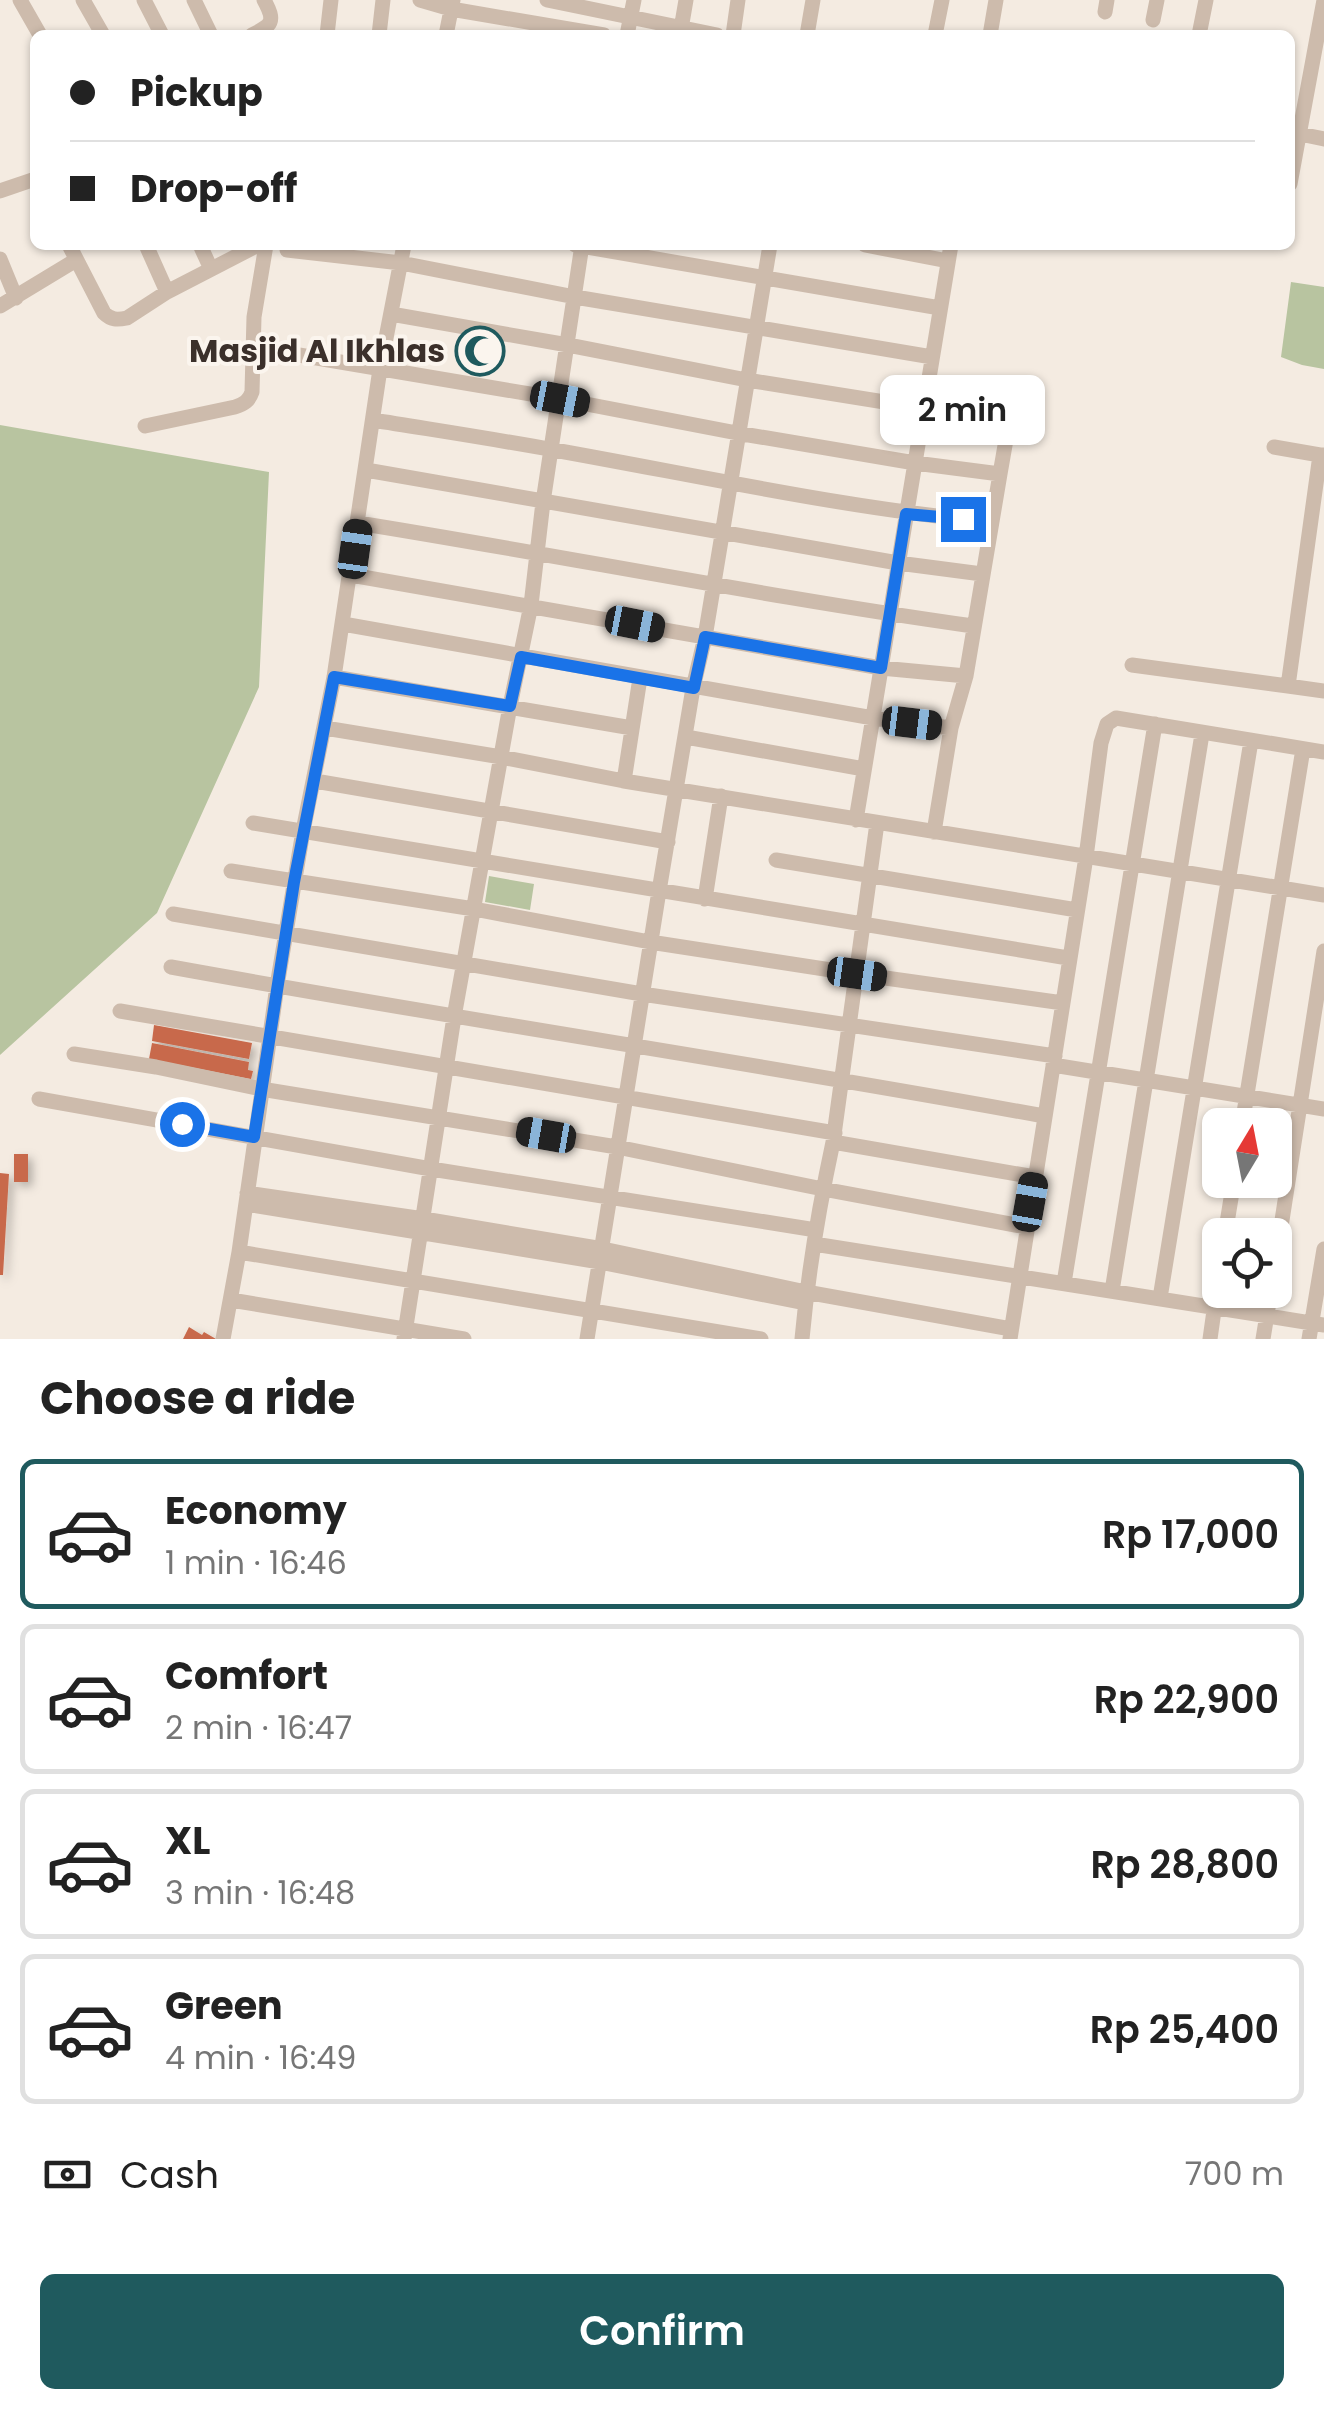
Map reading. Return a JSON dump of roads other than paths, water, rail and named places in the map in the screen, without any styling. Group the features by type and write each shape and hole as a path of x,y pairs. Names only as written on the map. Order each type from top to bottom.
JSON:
{"street":[{"path":"20,0 37,30"},
{"path":"83,0 99,30"},
{"path":"144,0 159,30"},
{"path":"194,0 209,30"},
{"path":"261,30 269,26 271,12 264,0"},
{"path":"328,30 331,0"},
{"path":"379,30 383,0"},
{"path":"420,0 579,30"},
{"path":"547,0 633,8 687,30"},
{"path":"681,29 686,0"},
{"path":"734,30 738,0"},
{"path":"807,30 813,0"},
{"path":"936,30 942,0"},
{"path":"991,30 996,0"},
{"path":"1153,20 1157,0"},
{"path":"1200,30 1206,0"},
{"path":"1295,159 1322,32 1324,0"},
{"path":"447,30 452,5"},
{"path":"1300,134 1324,139"},
{"path":"0,191 30,180"},
{"path":"148,250 167,292"},
{"path":"202,250 211,270"},
{"path":"0,306 16,298 73,252 104,312 113,319 127,318 167,292 249,250"},
{"path":"145,426 235,408 250,398 259,250"},
{"path":"287,250 401,263 932,358"},
{"path":"224,1339 276,986 334,677 380,369 403,250"},
{"path":"405,1334 454,1017 531,605 580,250"},
{"path":"609,250 940,308"},
{"path":"587,1339 658,891 769,250"},
{"path":"856,820 950,253 918,250"},
{"path":"0,259 16,298"},
{"path":"391,314 746,380 1003,421 1007,434 966,676 951,728 934,832"},
{"path":"293,354 915,464 1000,474"},
{"path":"373,420 906,514 992,522"},
{"path":"1274,447 1322,455 1288,686"},
{"path":"366,470 898,563 982,574"},
{"path":"358,523 973,626"},
{"path":"351,575 881,668 966,676"},
{"path":"342,624 694,688 951,728"},
{"path":"1132,665 1324,691"},
{"path":"334,677 632,728"},
{"path":"624,781 640,678"},
{"path":"246,1198 602,1255 806,1298 1010,1334 1107,724 1116,718 1324,752"},
{"path":"1064,1283 1154,724"},
{"path":"325,728 676,790 1324,895"},
{"path":"1112,1290 1202,734"},
{"path":"686,737 864,769"},
{"path":"1160,1298 1251,741"},
{"path":"1244,1108 1303,749"},
{"path":"314,781 668,842"},
{"path":"705,899 722,796"},
{"path":"253,823 1068,958"},
{"path":"802,1339 878,823"},
{"path":"776,860 1077,910"},
{"path":"231,871 474,909 650,942 1063,1003"},
{"path":"173,914 1324,1109"},
{"path":"1282,1218 1324,951"},
{"path":"172,967 1044,1116"},
{"path":"120,1011 625,1096 1035,1177"},
{"path":"74,1054 617,1147 1026,1227"},
{"path":"39,1099 611,1198 1018,1276 1202,1305"},
{"path":"1220,1308 1315,1329 1324,1249"},
{"path":"238,1252 761,1339"},
{"path":"230,1300 405,1334 464,1339"},
{"path":"1210,1339 1214,1308"},
{"path":"1263,1339 1269,1308"}],"place":[{"name":"Masjid Al Ikhlas","path":"480,351"}]}
